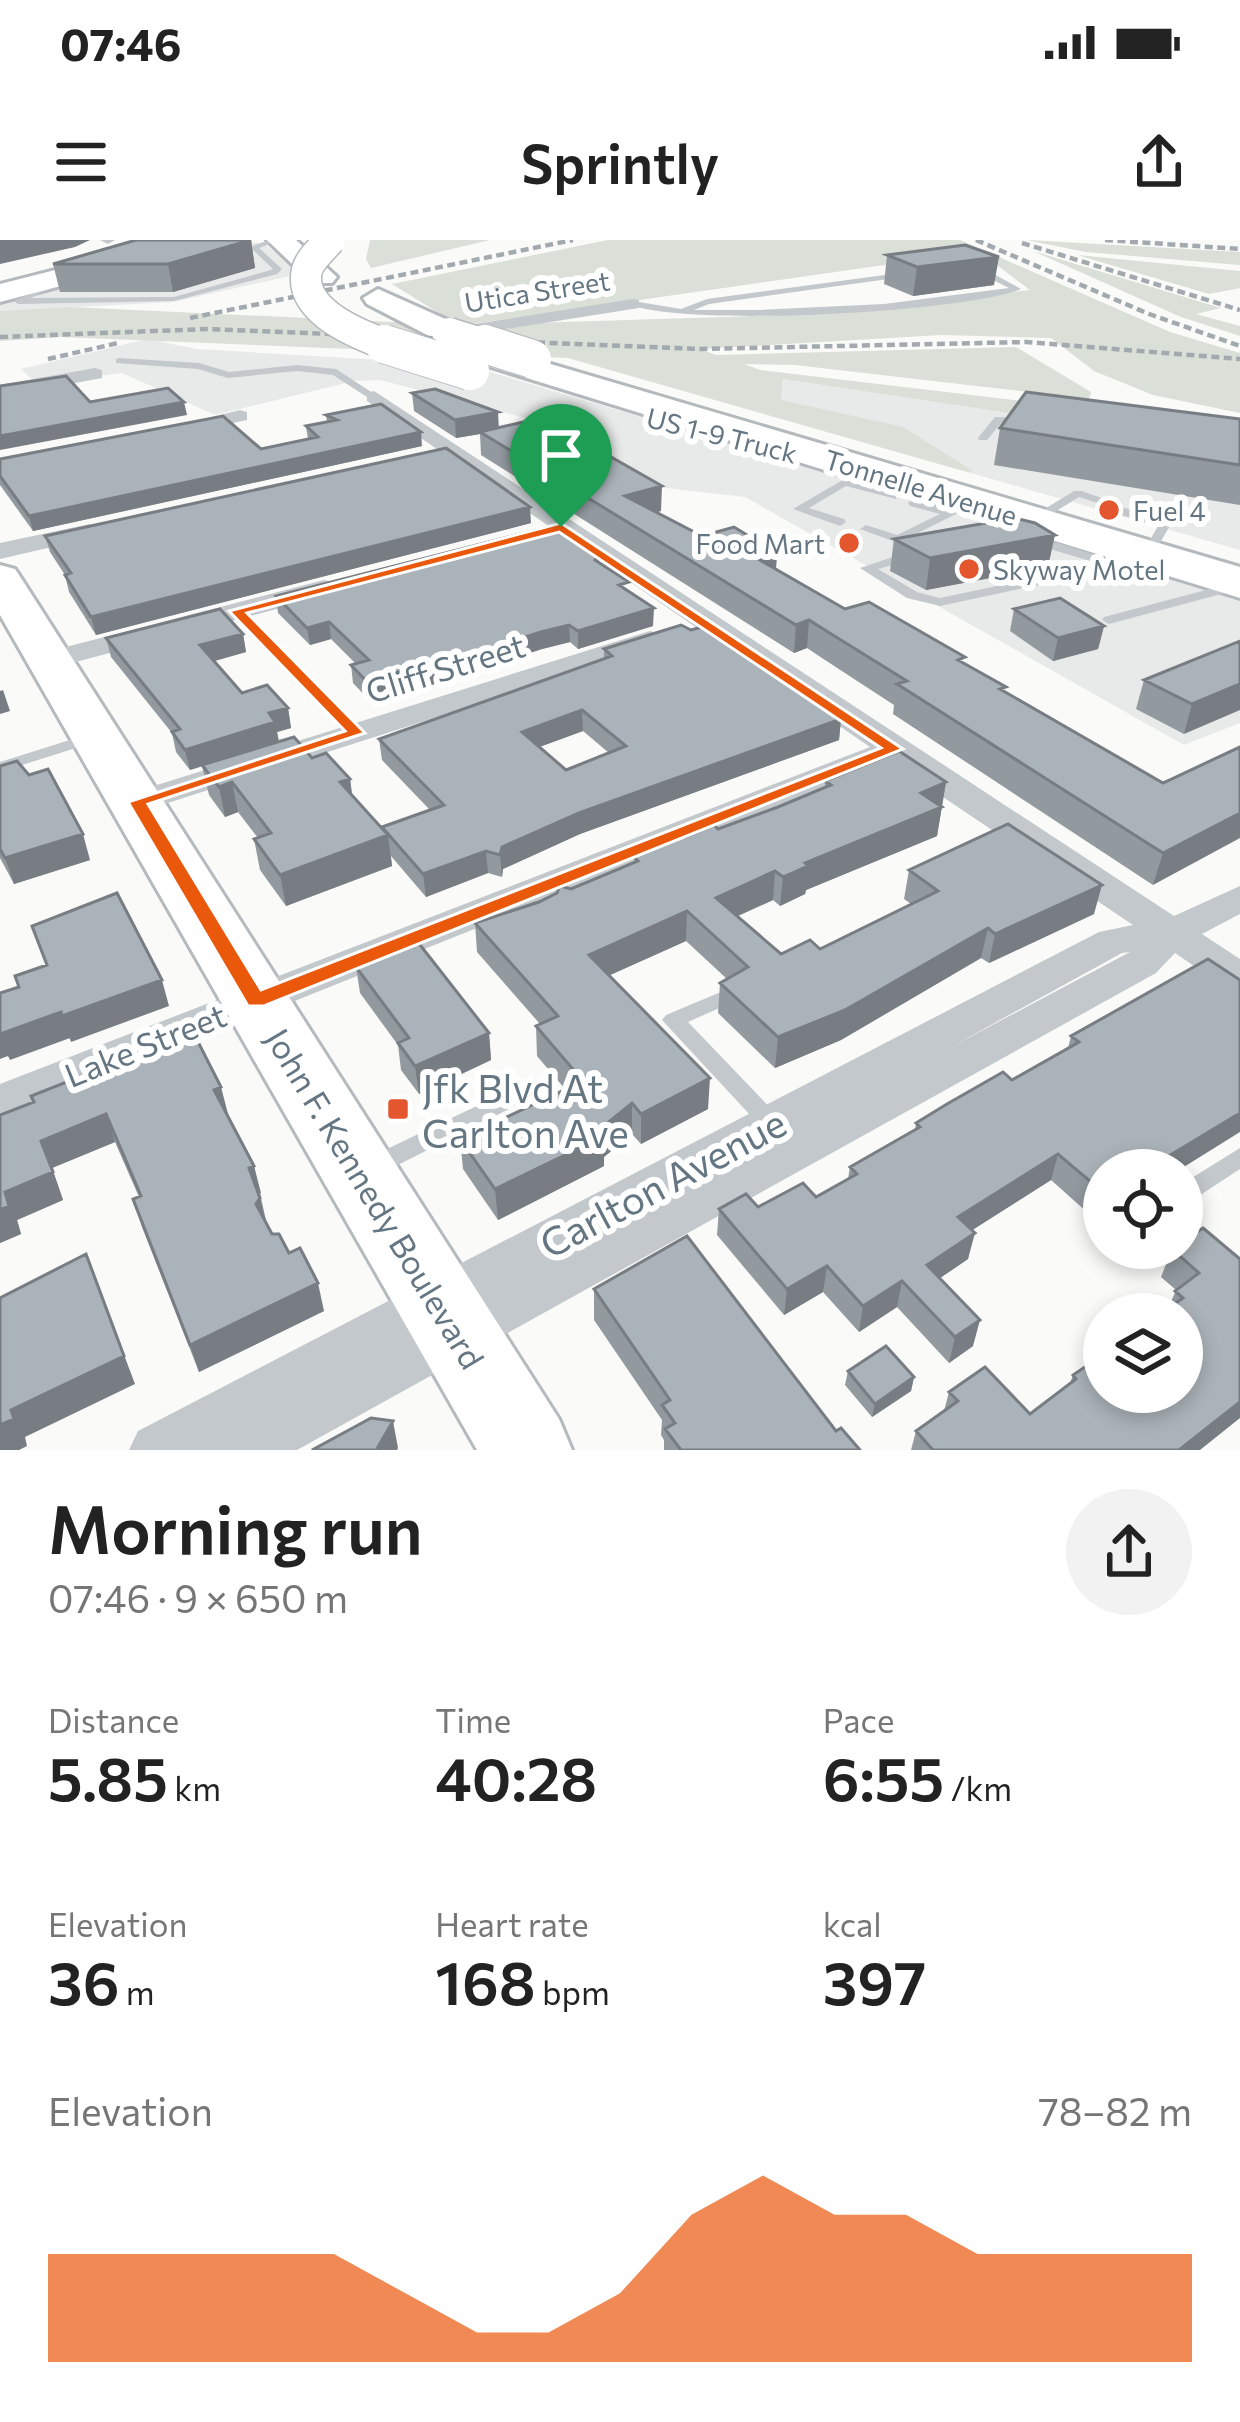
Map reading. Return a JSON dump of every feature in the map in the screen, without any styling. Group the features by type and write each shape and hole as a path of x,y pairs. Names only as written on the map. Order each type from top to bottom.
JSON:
{"highway":[{"name":"Tonnelle Avenue","path":"278,240 496,353 1057,513 1139,532 1240,571"},
{"name":"Tonnelle Avenue","path":"321,240 358,280 449,333 862,489 952,512 1057,513"},
{"path":"0,283 51,277 166,243"},
{"path":"0,283 111,245 166,243"},
{"path":"0,283 166,243"},
{"path":"51,277 111,245"},
{"path":"358,280 310,260 304,278 310,297 322,310 376,342 496,353"},
{"name":"Tonnelle Avenue","path":"1139,532 1240,584"}],"main road":[{"name":"John F. Kennedy Boulevard","path":"0,578 527,1450"}],"street":[{"name":"Utica Street","path":"449,333 496,353 634,304"},
{"path":"0,391 95,374"},
{"path":"374,397 561,527 1240,978"},
{"path":"153,433 240,416"},
{"path":"418,459 577,423"},
{"path":"0,551 116,526"},
{"path":"522,537 561,527"},
{"path":"49,660 346,583"},
{"name":"Cliff Street","path":"137,802 705,623"},
{"name":"Lake Street","path":"0,1102 894,749"},
{"name":"Carlton Avenue","path":"158,1450 447,1315 935,1056 1113,941 1172,933 1240,898"},
{"name":"Carlton Avenue","path":"697,1182 772,1124 935,1056"},
{"name":"Carlton Avenue","path":"242,1450 447,1315"}],"lane":[{"path":"51,277 18,301 174,299 274,272 278,269 254,247 278,240"},
{"path":"634,304 657,312 728,315 1017,289 976,268 961,266"},
{"path":"685,310 707,302 914,273"},
{"path":"118,361 199,366 228,375 297,368 335,372 374,397"},
{"path":"983,438 999,419 1045,423"},
{"path":"840,522 800,509 813,501 862,489"},
{"path":"813,501 856,514"},
{"path":"914,503 952,512"},
{"path":"899,511 952,512"},
{"path":"866,529 898,539 952,512"},
{"path":"880,522 912,532"},
{"path":"938,549 868,568 912,595 940,602 1139,532"},
{"path":"1109,620 1240,584"},
{"path":"237,611 356,733"},
{"path":"0,767 97,737"},
{"path":"728,996 673,1019 772,1124"},
{"path":"361,1173 536,1086"},
{"path":"1203,1183 1240,1157"}],"shaded area":[{"path":"370,240 490,240 371,268 366,259"},
{"path":"608,240 960,240 1170,332 1240,353 1240,413 1153,395 1094,371 1051,338 941,335 700,349 716,355 1016,347 1091,392 1089,399 795,365 744,364 760,370 1091,409 1240,448 783,379 781,400 903,427 973,471 967,472 568,358 61,337 0,341 0,311 70,307 458,325 392,284","holes":["968,253 989,259 1030,290 785,315 464,325"]},
{"path":"1026,240 1240,252 1240,265 1086,252"},
{"path":"214,242 263,243 294,267 290,276 173,302 0,311 0,296"},
{"path":"1033,251 1221,308 1196,314 1240,326 1240,336 1181,317"},
{"path":"1077,255 1240,271 1240,288 1209,294"},
{"path":"147,339 197,349 467,365 1240,596 1240,723 1184,745 745,497 666,488 536,435 557,428 541,422 380,380 354,381 215,415 122,373 37,384 21,369"},
{"path":"783,379 1240,448 1240,550 967,472 781,400"}],"building":[{"path":"136,240 251,240 168,264 53,264"},
{"path":"965,245 999,257 917,267 887,255"},
{"path":"66,376 90,402 168,388 184,402 0,436 0,386"},
{"path":"435,389 498,412 455,420 412,393"},
{"path":"1026,392 1240,419 1240,465 1000,428"},
{"path":"381,404 421,432 29,516 0,476 0,459 223,416 261,449 318,437 306,426 337,420 326,415"},
{"path":"536,419 662,486 625,496 702,536 734,527 777,553 758,559 845,609 869,602 965,657 958,660 1006,687 1000,689 1163,783 1240,747 1240,813 1163,853 897,684 907,681 809,620 796,625 480,432"},
{"path":"446,448 530,507 91,617 65,575 71,573 45,536"},
{"path":"1015,518 1055,535 930,558 894,539"},
{"path":"556,525 599,554 595,560 629,582 619,585 654,608 578,631 569,625 541,632 371,686 351,665 369,660 329,622 307,628 276,596"},
{"path":"1060,598 1104,626 1058,638 1014,609"},
{"path":"220,609 243,634 200,645 242,693 267,685 288,708 269,713 275,722 185,750 172,732 180,729 106,638"},
{"path":"681,625 691,630 702,627 841,719 579,813 502,847 500,855 486,851 423,874 382,827 444,805 379,739 612,656 604,649","holes":["582,710 626,746 566,770 522,732"]},
{"path":"1240,641 1240,684 1192,704 1144,680"},
{"path":"294,737 312,758 326,753 350,779 340,782 388,835 280,875 254,839 271,833 232,782 219,787 202,765"},
{"path":"899,751 946,782 921,793 942,807 805,863 808,866 783,877 775,871 716,898 781,954 810,940 820,949 938,891 909,870 1008,824 1102,885 995,934 988,928 845,1010 778,1037 720,983 748,967 687,911 589,955 710,1078 641,1114 632,1103 599,1130 604,1136 495,1189 460,1139 583,1081 536,1026 558,1016 475,923 539,902 557,893 560,886 571,889 638,861 634,857 681,833 685,837 714,825 718,829 778,807 831,785 825,781"},
{"path":"17,761 29,775 48,769 83,834 5,858 0,849 0,766"},
{"path":"117,893 162,980 0,1034 0,993 19,987 15,976 47,965 32,926"},
{"path":"417,941 489,1033 415,1066 398,1043 409,1038 356,967"},
{"path":"1208,959 1240,980 1240,1113 1180,1149 1083,1149 1083,1175 1058,1154 958,1217 975,1233 927,1265 980,1320 955,1337 902,1281 863,1306 827,1266 787,1289 719,1209 746,1194 758,1207 803,1183 816,1197 857,1174 850,1167 920,1127 916,1123 947,1104 1003,1072 1012,1080 1079,1042 1071,1036"},
{"path":"193,1032 221,1087 214,1090 254,1166 249,1168 260,1198 256,1204 289,1253 300,1248 318,1283 190,1345 133,1199 141,1196 106,1114 41,1141 53,1172 5,1192 9,1206 0,1210 0,1115 34,1102 31,1096"},
{"path":"1203,1228 1240,1259 1240,1402 1179,1450 933,1450 916,1431 958,1401 949,1392 985,1367 1030,1414 1083,1368 1083,1413 1203,1413 1203,1293 1175,1291 1199,1273 1194,1269 1203,1269"},
{"path":"687,1236 836,1431 841,1428 860,1450 681,1450 665,1429 675,1423 662,1405 670,1400 594,1289"},
{"path":"86,1254 124,1356 11,1410 14,1419 0,1425 0,1298"},
{"path":"886,1346 914,1377 875,1404 848,1371"},
{"path":"371,1418 393,1421 378,1447 390,1450 312,1450"}],"railway":[{"path":"190,318 573,240"},
{"path":"976,240 1149,314 1240,346"},
{"path":"1105,240 1240,249"},
{"path":"1022,243 1240,310"},
{"path":"0,337 206,329 700,349 1027,342 1240,359"},
{"path":"48,359 118,343"}],"place":[{"name":"Fuel 4","path":"1109,510"},
{"name":"Food Mart","path":"849,543"},
{"name":"Skyway Motel","path":"969,569"},
{"name":"Jfk Blvd At Carlton Ave","path":"398,1109"}],"route":[{"path":"561,527 894,749 256,1000 137,802 356,733 237,611 561,527"}]}
